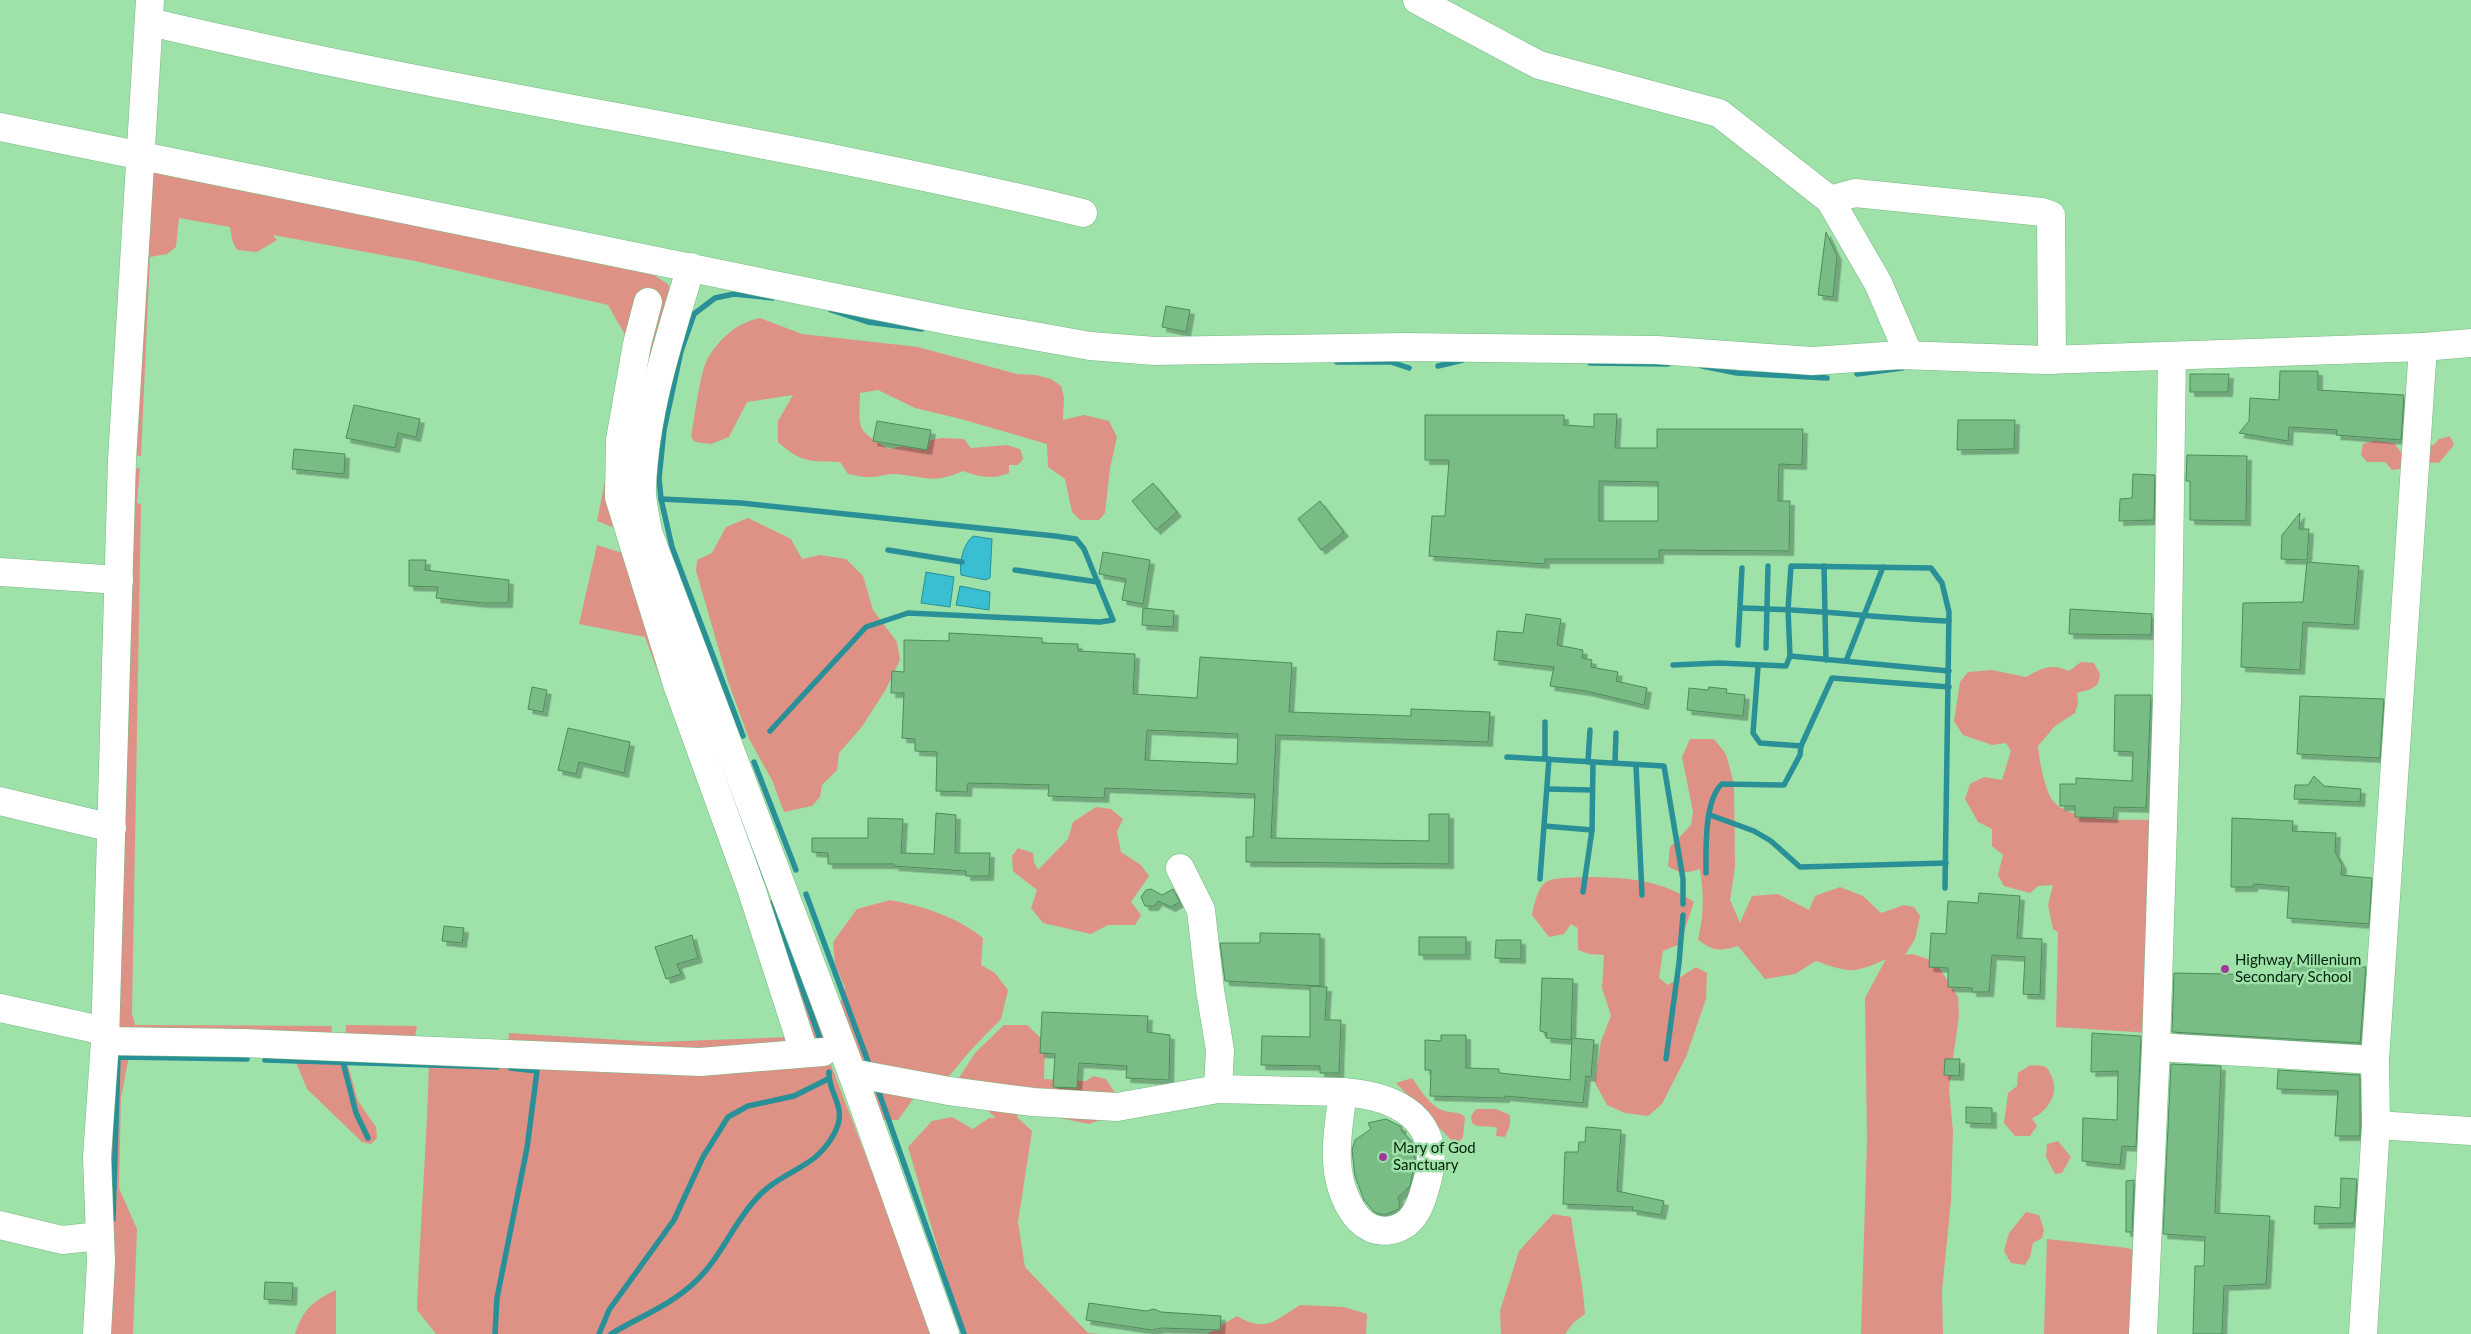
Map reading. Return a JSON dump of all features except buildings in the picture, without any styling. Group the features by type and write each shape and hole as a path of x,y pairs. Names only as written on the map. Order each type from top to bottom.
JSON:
{"street":[{"path":"1417,0 1539,65 1720,112 1830,200 1878,283 1909,355"},
{"path":"97,1334 100,1236 97,1157 105,1036 122,460 150,11 262,49 972,187 1083,213"},
{"path":"0,126 140,157 956,322 1090,346 1155,351 1404,347 1657,350 1812,361 1909,355 2052,360 2423,347 2471,343"},
{"path":"1830,200 1855,193 2042,212 2051,215 2052,360"},
{"path":"691,267 662,363 647,433 642,488 648,532 848,1063 945,1334"},
{"path":"648,302 637,344 620,440 619,496 678,687 751,888 804,1052"},
{"path":"2363,1334 2376,1125 2375,1060 2423,347"},
{"path":"2144,1334 2156,1047 2167,689 2172,356"},
{"path":"0,572 119,580"},
{"path":"0,801 112,828"},
{"path":"1180,868 1201,910 1210,990 1220,1050 1218,1089"},
{"path":"0,1008 105,1036 700,1062 804,1052 949,1091 1023,1100 1117,1107 1218,1089 1343,1092 1367,1093 1405,1108 1420,1121 1429,1140 1432,1166 1421,1203 1408,1222 1396,1229 1381,1232 1368,1227 1359,1220 1342,1193 1336,1163 1343,1092"},
{"path":"2156,1047 2375,1060"},
{"path":"2376,1125 2471,1131"},
{"path":"0,1226 62,1240 100,1236"}],"shaded area":[{"path":"155,172 532,245 654,275 668,284 671,293 625,532 597,521 632,347 608,305 415,261 273,235 277,240 257,252 237,250 232,240 230,227 179,218 176,247 167,254 150,257 141,456 132,455 147,176"},
{"path":"760,318 802,334 918,347 1017,374 1036,375 1051,379 1061,386 1064,397 1063,420 1084,415 1109,421 1117,437 1110,468 1105,513 1099,520 1080,520 1072,512 1065,479 1048,467 1047,444 915,408 878,390 860,393 860,422 865,433 889,449 941,438 964,439 971,448 1007,445 1020,449 1023,459 1018,465 1009,465 1009,473 992,477 963,471 936,479 894,474 862,477 848,474 840,462 806,459 793,454 778,442 778,421 793,395 747,402 729,437 711,444 695,442 691,437 704,366 707,360 729,333 744,323"},
{"path":"2450,436 2454,445 2439,463 2426,462 2426,444 2434,445 2439,439"},
{"path":"2374,441 2394,443 2403,459 2400,469 2392,470 2385,462 2367,462 2361,455 2363,444"},
{"path":"140,468 137,503 141,504 132,1014 135,1025 332,1026 331,1040 126,1034 120,1027 117,1015 130,470"},
{"path":"748,518 791,539 802,559 820,555 846,559 863,576 873,610 897,642 900,660 885,691 861,728 839,753 837,770 822,785 820,797 812,806 784,812 772,780 749,739 728,681 696,571 697,560 712,553 726,527"},
{"path":"597,545 645,560 769,879 759,881 741,898 645,637 579,624"},
{"path":"2081,662 2094,663 2100,674 2098,684 2091,689 2077,693 2078,703 2075,713 2055,726 2038,746 2041,767 2051,798 2063,809 2075,814 2102,819 2156,820 2150,1033 2056,1027 2058,932 2053,929 2048,905 2053,885 2038,886 2030,893 2004,886 1998,875 2003,855 1992,846 1992,829 1978,822 1965,799 1970,784 1984,777 2002,780 2011,751 2006,743 1992,745 1963,735 1954,721 1960,682 1968,672 1992,670 2026,677 2037,671 2052,667 2069,671"},
{"path":"1690,739 1714,739 1726,754 1734,784 1735,867 1730,900 1740,923 1752,896 1778,894 1809,910 1815,896 1840,887 1863,896 1881,913 1904,905 1914,907 1920,916 1915,939 1905,955 1912,954 1935,961 1958,997 1959,1015 1949,1089 1953,1131 1951,1201 1942,1291 1943,1334 1861,1334 1867,1140 1865,998 1886,959 1866,967 1851,970 1844,970 1816,961 1795,974 1765,979 1738,946 1717,949 1708,946 1698,939 1703,904 1700,869 1684,872 1677,871 1668,866 1670,847 1691,825 1693,812 1682,757"},
{"path":"1096,807 1111,809 1123,819 1117,832 1121,852 1141,865 1149,876 1131,902 1141,915 1135,925 1108,925 1091,934 1043,923 1031,908 1037,890 1013,871 1012,856 1018,848 1033,853 1034,862 1038,870 1068,839 1073,822"},
{"path":"1584,877 1627,879 1655,884 1681,894 1694,902 1680,944 1663,951 1659,978 1668,985 1696,967 1707,973 1706,999 1686,1057 1662,1104 1648,1116 1625,1113 1607,1105 1595,1083 1601,1041 1611,1016 1602,988 1604,955 1589,954 1578,950 1578,928 1571,924 1564,934 1549,937 1532,915 1538,892 1547,882 1553,879"},
{"path":"774,898 824,1035 824,1040 813,1042 766,904"},
{"path":"890,900 939,913 962,924 983,938 981,965 995,973 1008,990 1001,1019 950,1075 914,1098 898,1120 880,1120 837,1013 845,988 835,964 833,942 857,909"},
{"path":"752,904 793,1031 791,1037 744,907"},
{"path":"346,1025 417,1026 415,1037 345,1041"},
{"path":"1004,1025 1027,1025 1045,1042 1044,1079 1086,1081 1093,1076 1106,1079 1115,1093 1109,1117 1089,1124 1020,1110 1017,1117 1032,1131 1018,1222 1025,1267 1088,1333 1101,1334 963,1334 908,1147 932,1121 952,1117 973,1129 989,1118 996,1118 980,1104 959,1078 975,1053"},
{"path":"509,1033 655,1042 791,1037 786,1049 685,1055 603,1053 508,1043"},
{"path":"130,1051 121,1098 119,1188 137,1229 133,1334 106,1334 109,1063 119,1052"},
{"path":"293,1055 345,1055 358,1101 376,1127 377,1138 371,1144 362,1142 307,1089"},
{"path":"429,1060 719,1070 831,1065 934,1334 436,1334 417,1310"},
{"path":"2030,1065 2044,1066 2048,1069 2054,1083 2053,1095 2047,1107 2032,1118 2037,1126 2030,1136 2015,1136 2004,1123 2008,1093 2017,1086 2018,1073"},
{"path":"1412,1078 1425,1096 1437,1108 1465,1117 1463,1137 1459,1142 1452,1141 1396,1083"},
{"path":"1476,1109 1496,1109 1510,1115 1510,1125 1505,1137 1496,1136 1497,1129 1495,1127 1477,1126 1472,1123 1471,1116"},
{"path":"2058,1141 2071,1157 2062,1173 2055,1174 2046,1157 2047,1144"},
{"path":"2026,1212 2039,1215 2044,1230 2042,1238 2033,1243 2030,1257 2025,1265 2011,1263 2004,1251 2009,1233"},
{"path":"1553,1214 1571,1217 1583,1289 1585,1314 1573,1323 1565,1334 1501,1334 1500,1311 1519,1251"},
{"path":"2047,1239 2128,1248 2137,1251 2134,1334 2044,1334"},
{"path":"336,1290 336,1334 295,1334 305,1312 315,1302"},
{"path":"1300,1305 1344,1307 1367,1314 1366,1334 1207,1334 1237,1316 1255,1324 1270,1323"}],"water":[{"path":"973,536 992,539 990,578 986,580 961,575 962,554"},
{"path":"926,572 954,577 950,607 921,603"},
{"path":"960,586 990,592 989,610 956,605"}],"waterway":[{"path":"743,736 672,547 661,499 659,478 664,430 681,351 694,314 715,298 734,294 773,298"},
{"path":"831,310 868,322 922,329"},
{"path":"1438,366 1463,360"},
{"path":"1337,362 1391,362 1409,368"},
{"path":"1590,363 1668,364"},
{"path":"1702,366 1737,373 1827,378"},
{"path":"1857,374 1902,368"},
{"path":"661,499 741,503 1055,536 1076,539 1084,549 1113,620 1100,622 908,613 866,627 770,731"},
{"path":"888,550 962,562"},
{"path":"1766,648 1768,566"},
{"path":"1673,665 1719,663 1786,666 1790,656 1788,609 1791,566 1931,568 1942,583 1949,612 1945,888"},
{"path":"1824,566 1826,660"},
{"path":"1846,661 1883,567"},
{"path":"1738,645 1742,568"},
{"path":"1015,570 1098,582"},
{"path":"1741,608 1949,621"},
{"path":"1790,656 1949,671"},
{"path":"1706,873 1707,826 1716,791 1722,784 1784,785 1800,755 1801,746 1760,743 1753,733 1758,667"},
{"path":"1801,746 1832,678 1949,687"},
{"path":"1545,722 1545,759"},
{"path":"1588,762 1590,730"},
{"path":"1615,763 1616,733"},
{"path":"1507,757 1664,766 1683,879 1683,904"},
{"path":"1540,879 1549,759"},
{"path":"754,762 796,870"},
{"path":"1583,892 1592,830 1593,762"},
{"path":"1636,765 1642,895"},
{"path":"729,787 764,879"},
{"path":"1547,789 1592,790"},
{"path":"1710,815 1754,831 1771,841 1800,867 1946,863"},
{"path":"1544,826 1592,830"},
{"path":"806,894 870,1067"},
{"path":"772,903 820,1039"},
{"path":"1666,1059 1679,963 1683,915"},
{"path":"113,1219 118,1057 247,1059"},
{"path":"265,1060 497,1067"},
{"path":"343,1062 356,1113 368,1138"},
{"path":"495,1334 497,1298 527,1148 537,1071 510,1068"},
{"path":"611,1334 686,1290 706,1271 749,1207 759,1196 770,1186 820,1153 834,1134 838,1125 839,1109 831,1088 829,1072"},
{"path":"599,1334 609,1310 674,1220 703,1157 728,1117 748,1106 794,1096 828,1079"},
{"path":"877,1087 964,1334"}],"place":[{"name":"Highway Millenium Secondary School","path":"2225,969"},
{"name":"Mary of God Sanctuary","path":"1383,1157"}]}
